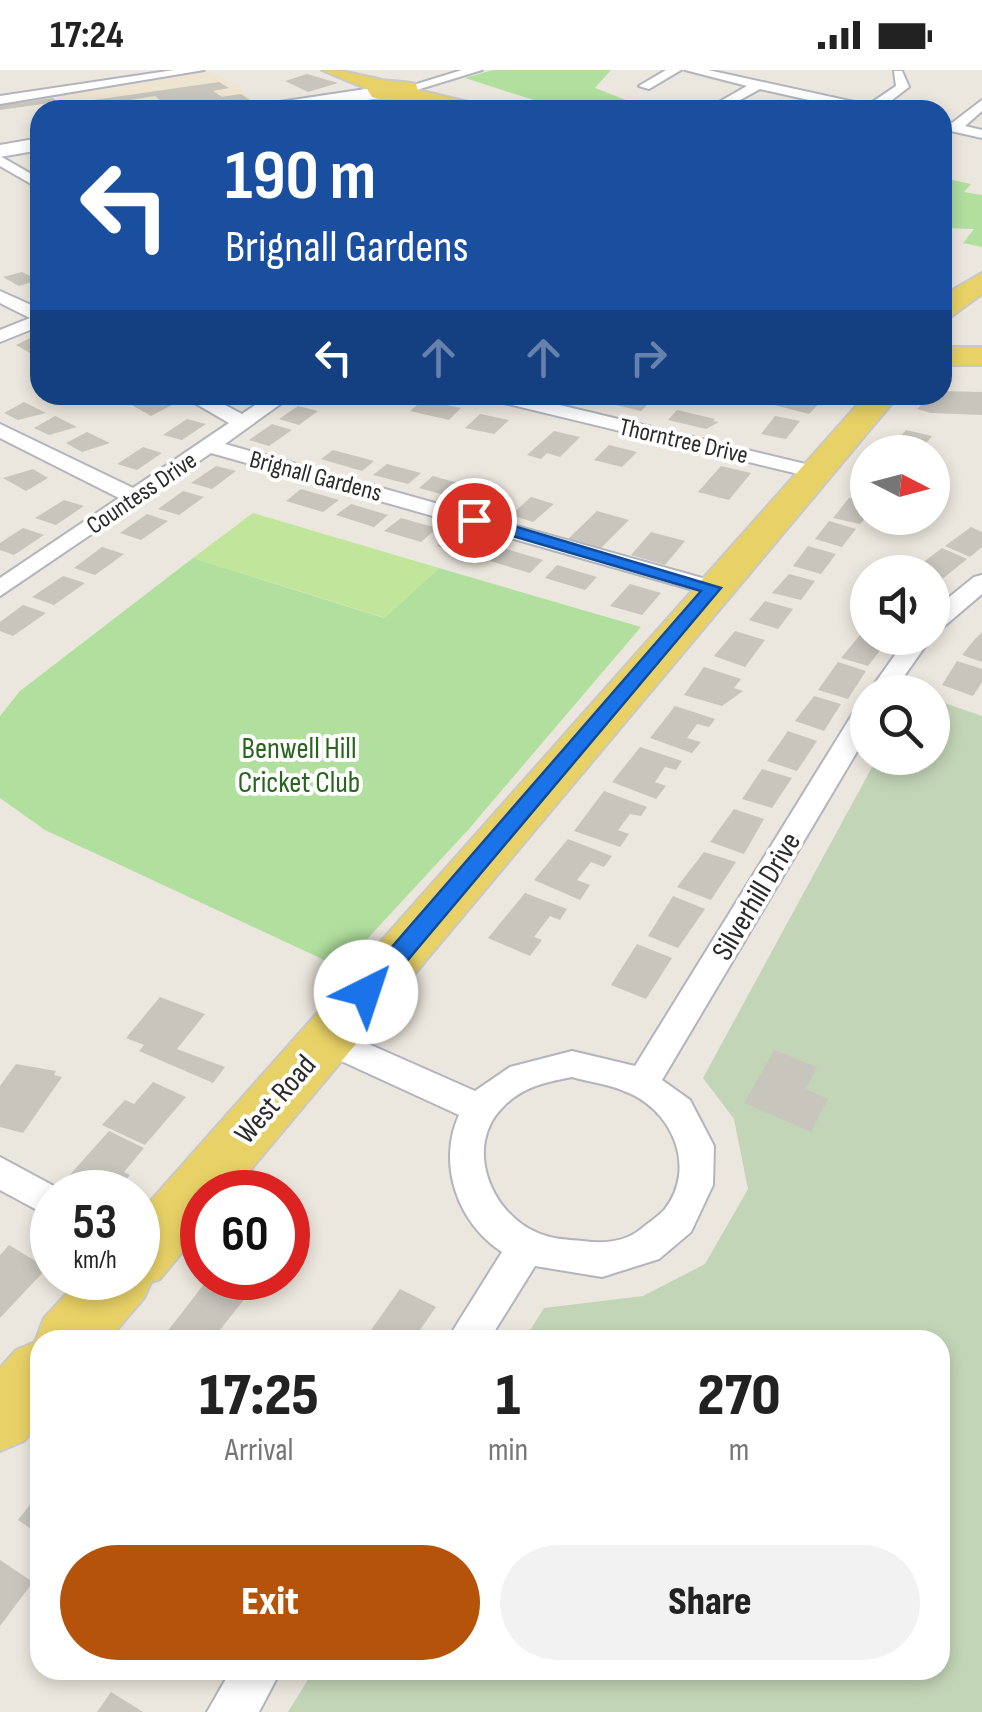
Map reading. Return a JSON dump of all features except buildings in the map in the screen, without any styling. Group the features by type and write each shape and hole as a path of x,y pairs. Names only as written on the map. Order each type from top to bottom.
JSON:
{"main road":[{"path":"332,70 381,90"},
{"path":"337,100 381,90 410,91 439,100"},
{"path":"0,151 30,146"},
{"name":"West Road","path":"160,1231 874,405"},
{"name":"West Road","path":"76,1330 101,1300"},
{"path":"0,1418 30,1384"}],"street":[{"path":"152,70 166,76"},
{"path":"0,100 198,70"},
{"path":"410,91 476,70"},
{"path":"645,86 675,70"},
{"path":"691,70 828,100"},
{"path":"885,100 903,87 898,74"},
{"path":"793,92 810,80"},
{"path":"730,100 758,85"},
{"path":"952,128 982,104"},
{"path":"952,128 982,134"},
{"path":"0,160 30,179"},
{"path":"0,186 30,182"},
{"path":"0,296 30,312"},
{"path":"0,338 30,323"},
{"path":"210,405 243,422"},
{"name":"Countess Drive","path":"0,589 268,405"},
{"name":"Thorntree Drive","path":"536,405 815,472"},
{"path":"0,430 134,497"},
{"name":"Brignall Gardens","path":"208,446 712,588"},
{"path":"950,609 982,582"},
{"name":"Silverhill Drive","path":"644,1081 850,740"},
{"path":"326,1040 480,1108"},
{"path":"572,1064 609,1068 644,1081 669,1100 688,1124 698,1152 698,1181 688,1209 667,1234 636,1251 600,1260 562,1258 526,1247 495,1226 474,1198 464,1167 467,1136 480,1108 504,1085 536,1070 572,1064"},
{"path":"0,1172 30,1190"},
{"path":"473,1330 526,1247"},
{"path":"231,1712 252,1680"}],"shaded area":[{"path":"209,71 237,85 252,100 65,100 55,95"}],"green space":[{"path":"493,70 611,70 595,88 626,100 534,100 465,78"},
{"path":"952,180 971,184 964,192 982,195 982,247 963,243 974,229 952,228"},
{"path":"253,513 439,568 385,618 193,558"},
{"name":"Benwell Hill Cricket Club","path":"193,558 384,618 439,568 641,627 468,830 356,951 335,965 45,830 0,798 0,716 20,691"},
{"path":"950,705 982,716 982,1712 288,1712 308,1680 950,1680 950,1330 530,1330 544,1308 643,1296 705,1264 748,1189 734,1119 703,1078 868,775 950,775"}],"route":[{"path":"366,992 712,588 474,520"}]}
